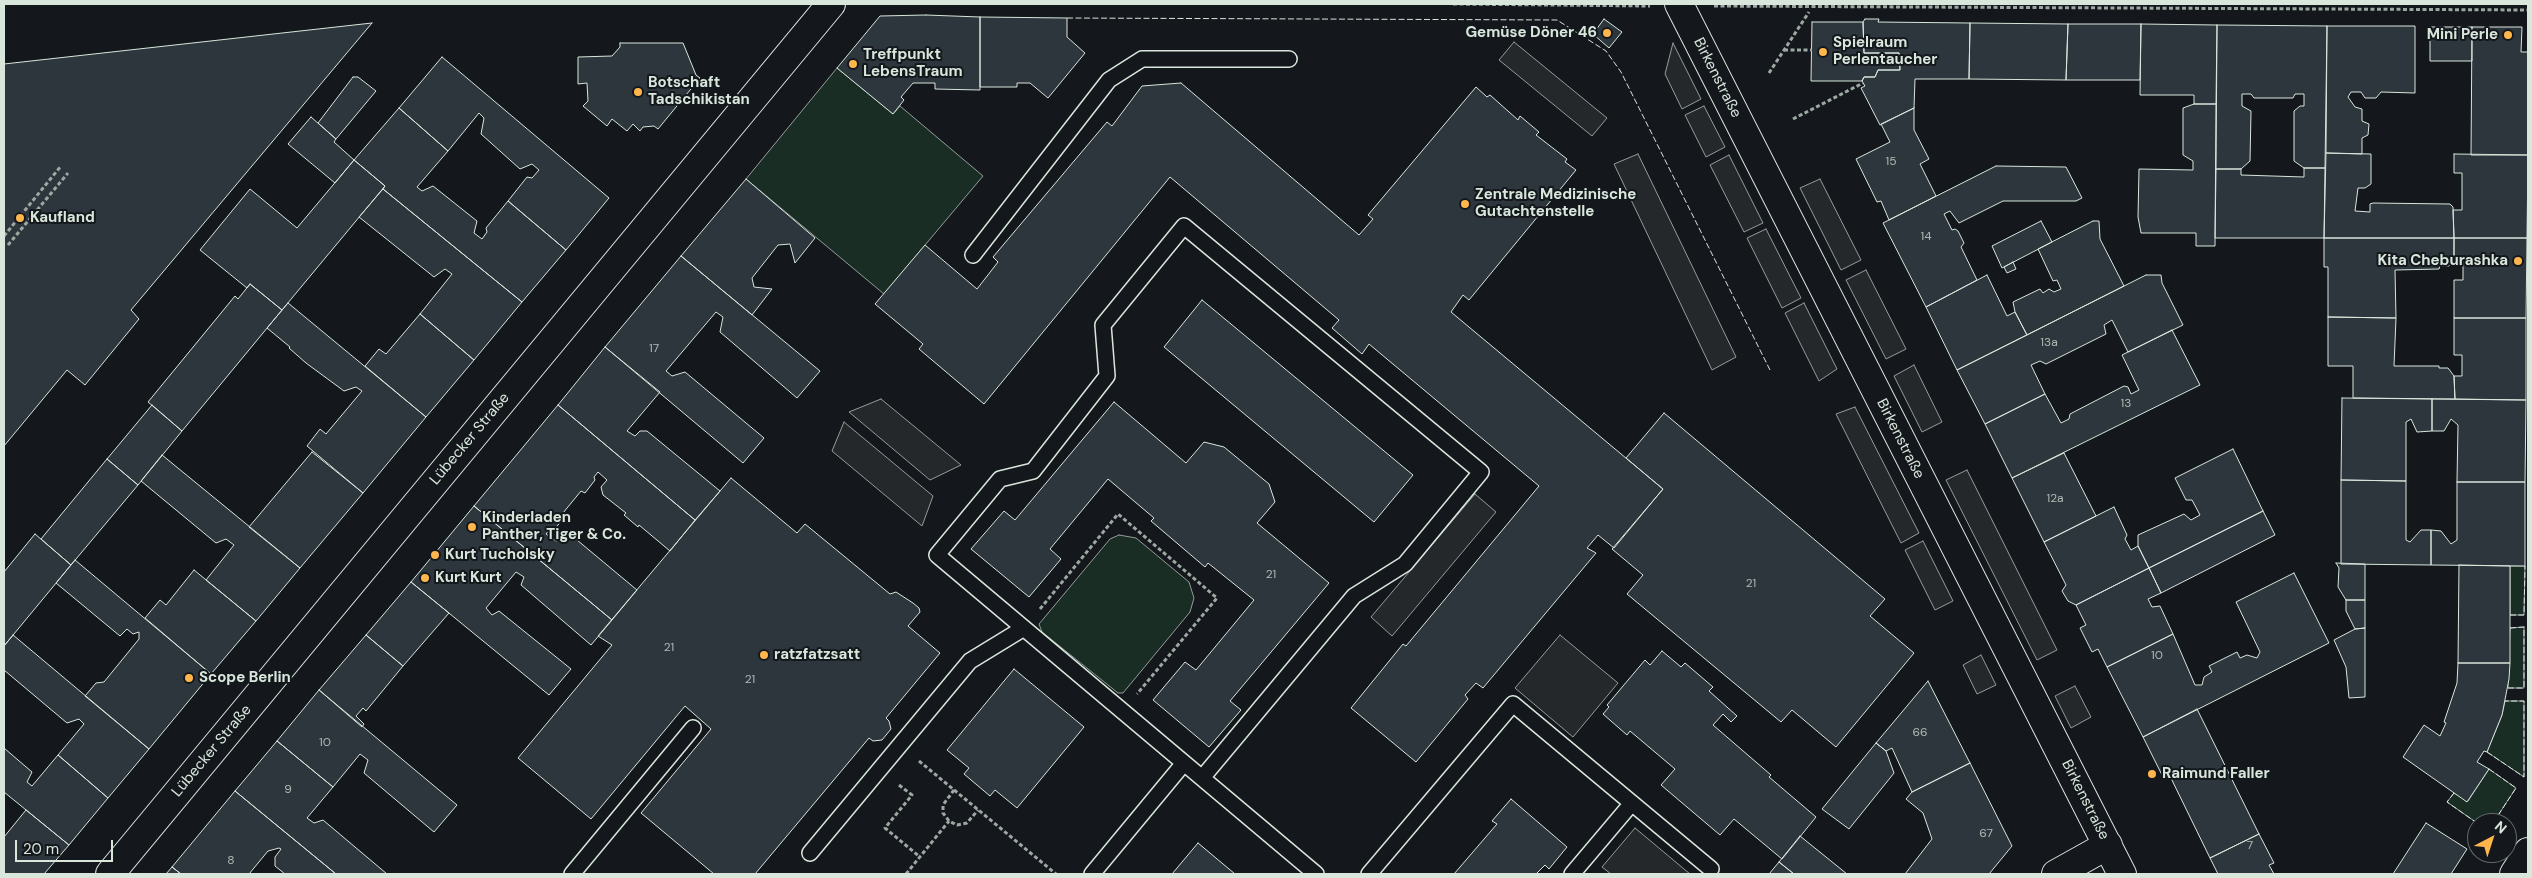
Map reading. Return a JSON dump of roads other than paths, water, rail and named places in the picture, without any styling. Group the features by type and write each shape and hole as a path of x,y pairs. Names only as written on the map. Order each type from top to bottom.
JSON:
{"street":[{"name":"Lübecker Straße","path":"110,874 831,4"},
{"name":"Birkenstraße","path":"1680,5 2122,874"},
{"path":"2056,874 2108,845"},
{"path":"2514,874 2528,852"}],"lane":[{"path":"973,255 1109,80 1142,59 1290,59"},
{"path":"1202,778 1354,596 1405,564 1481,472 1184,226 1102,325 1107,376 1032,471 1000,479 937,555 1316,874"},
{"path":"810,852 970,661 1024,628"},
{"path":"1369,874 1514,704 1710,869"},
{"path":"572,874 693,728"},
{"path":"1092,874 1184,763"},
{"path":"1572,874 1632,804"}],"place":[{"name":"Gemüse Döner 46","path":"1607,33"},
{"name":"Mini Perle","path":"2508,35"},
{"name":"Spielraum Perlentaucher","path":"1823,52"},
{"name":"Treffpunkt LebensTraum","path":"853,64"},
{"name":"Botschaft Tadschikistan","path":"638,92"},
{"name":"Zentrale Medizinische Gutachtenstelle","path":"1465,204"},
{"name":"Kaufland","path":"20,218"},
{"name":"Kita Cheburashka","path":"2518,261"},
{"name":"Kinderladen Panther, Tiger & Co.","path":"472,527"},
{"name":"Kurt Tucholsky","path":"435,555"},
{"name":"Kurt Kurt","path":"425,578"},
{"name":"ratzfatzsatt","path":"764,655"},
{"name":"Scope Berlin","path":"189,678"},
{"name":"Raimund Faller","path":"2152,774"}]}
